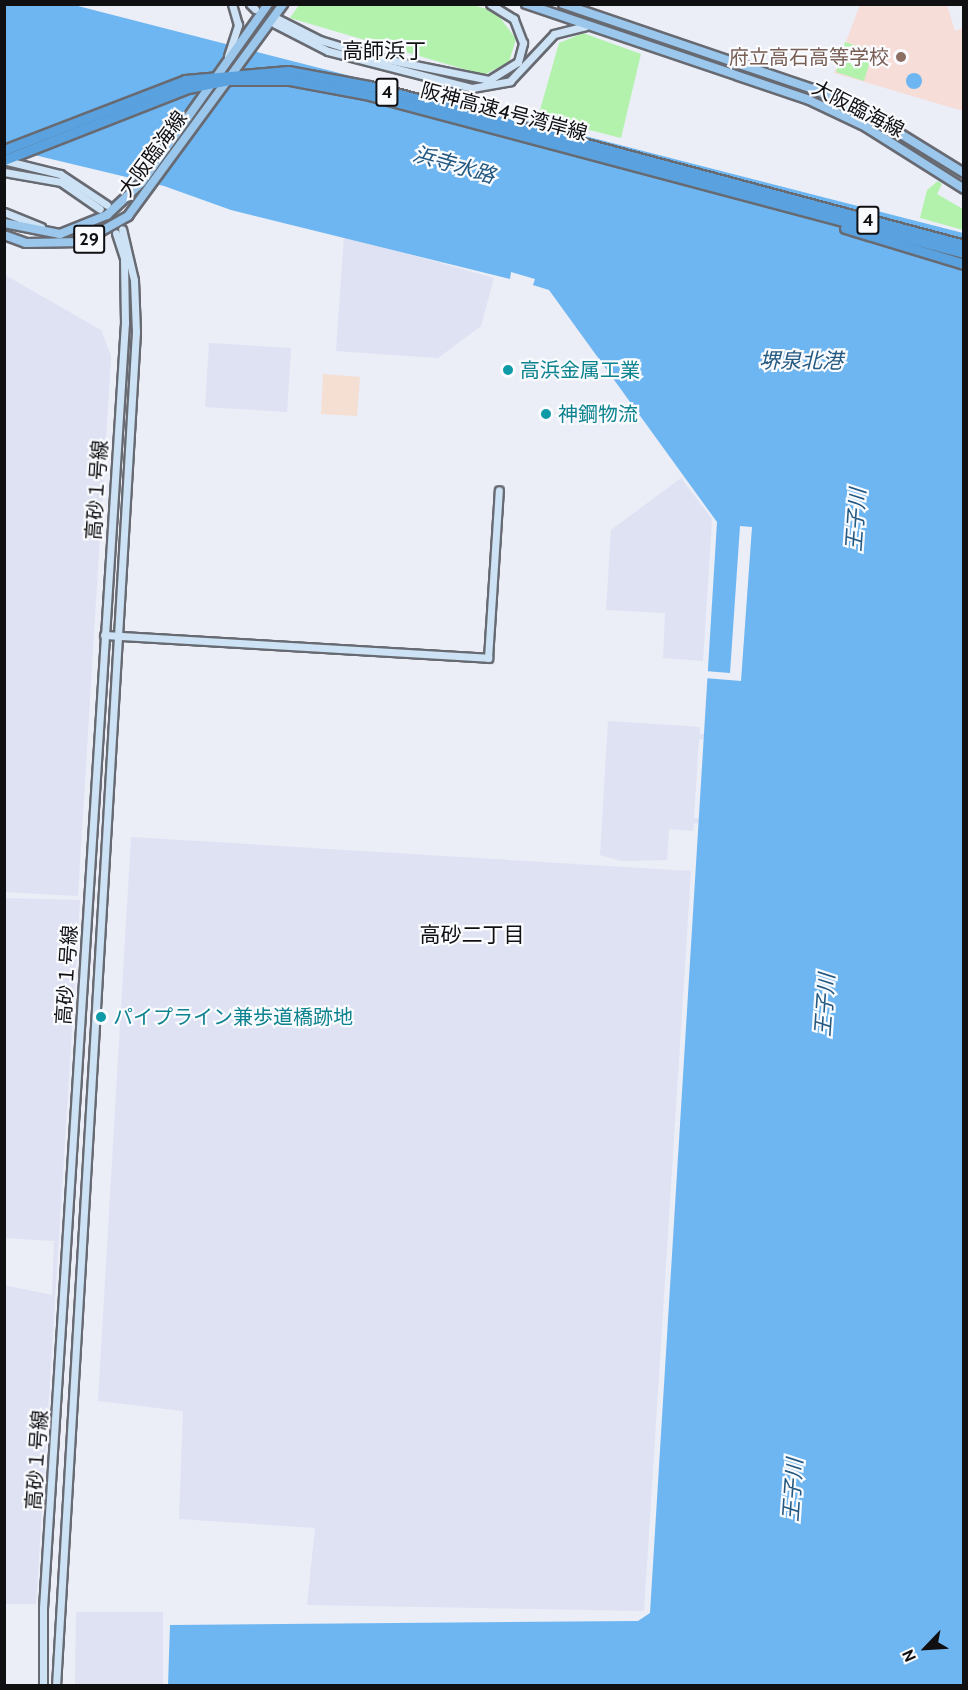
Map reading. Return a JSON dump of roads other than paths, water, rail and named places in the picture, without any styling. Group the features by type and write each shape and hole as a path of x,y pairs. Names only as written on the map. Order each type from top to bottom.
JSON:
{"highway":[{"name":"阪神高速4号湾岸線","path":"4,150 185,80 288,71 369,86 963,245"},
{"name":"阪神高速4号湾岸線","path":"4,160 170,93 267,79 334,87 963,253"},
{"path":"703,183 963,263"},
{"path":"773,193 963,238"}],"main road":[{"name":"大阪臨海線","path":"60,234 107,215 142,182 232,50 268,4"},
{"name":"大阪臨海線","path":"4,235 26,243 82,242 114,227 153,185 244,54 283,4"},
{"name":"大阪臨海線","path":"526,4 597,25 831,110 963,189"},
{"name":"大阪臨海線","path":"563,4 844,102 963,173"},
{"name":"29","path":"4,224 60,234"}],"street":[{"path":"232,4 238,25 232,50"},
{"path":"490,4 514,19 523,51 512,68 489,80 375,57 277,22 328,51 472,88 494,87 515,77 560,30 597,25"},
{"path":"571,4 615,21"},
{"path":"4,160 60,174 103,207 61,182 4,172"},
{"path":"4,212 60,234"},
{"name":"高砂１号線","path":"43,1686 43,1608 124,345 126,281 119,231 134,279 135,346 57,1608 56,1686"},
{"path":"104,635 488,658 499,490"}],"water":[{"name":"堺泉北港","path":"4,5 74,5 963,233 963,1685 168,1685 170,1625 638,1621 650,1613 717,522 549,290 533,285 535,279 511,272 510,279 231,210 164,186 5,148"},
{"path":"911,73 917,73 922,81 920,87 911,89 906,84 906,78"}],"place":[{"name":"府立高石高等学校","path":"901,57"},
{"name":"高浜金属工業","path":"508,370"},
{"name":"神鋼物流","path":"546,414"},
{"name":"パイプライン兼歩道橋跡地","path":"101,1017"}],"district":[{"name":"高師浜丁","path":"384,51"},
{"name":"高砂二丁目","path":"472,935"}],"water label":[{"name":"浜寺水路","path":"454,165"},
{"name":"王子川","path":"856,520"},
{"name":"王子川","path":"825,1005"},
{"name":"王子川","path":"793,1490"}]}
